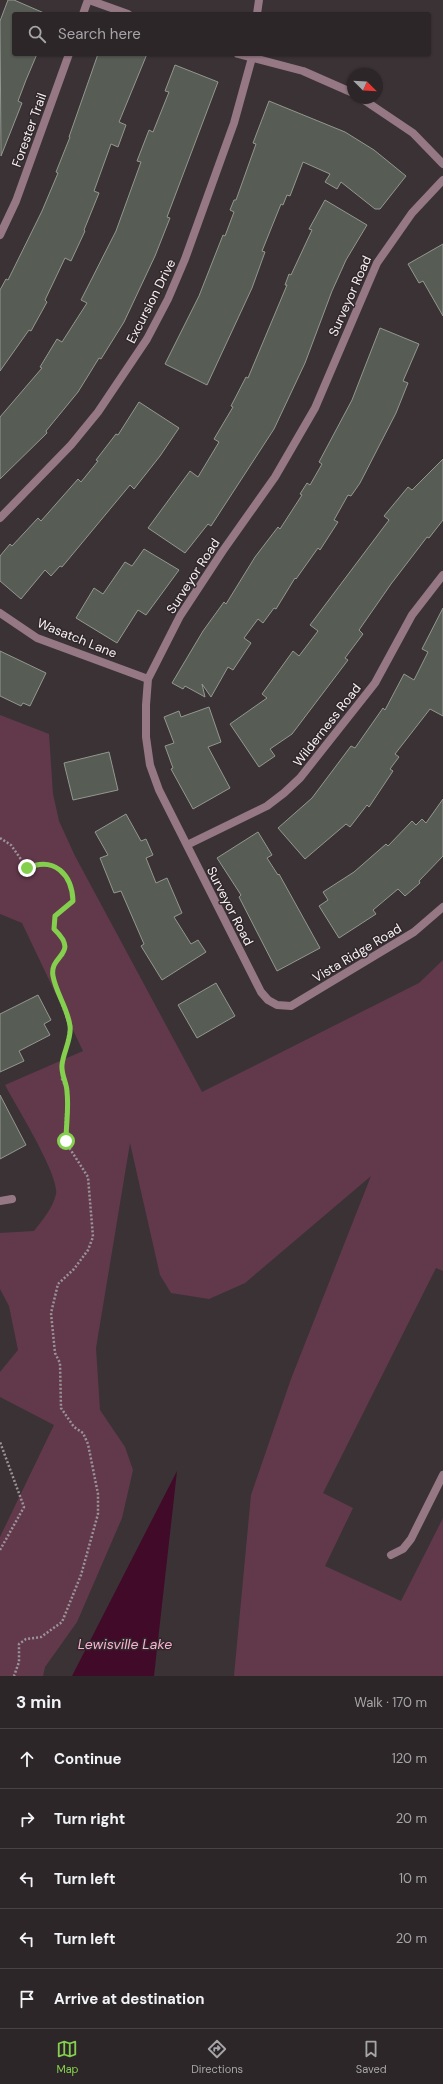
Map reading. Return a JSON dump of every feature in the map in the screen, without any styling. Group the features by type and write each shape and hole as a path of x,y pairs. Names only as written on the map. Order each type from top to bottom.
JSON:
{"street":[{"path":"84,12 88,0 122,12"},
{"path":"257,12 259,0"},
{"name":"Forester Trail","path":"0,235 16,201 68,56"},
{"path":"252,56 304,71 347,90"},
{"name":"Excursion Drive","path":"0,518 71,445 98,412 147,339 168,299 185,259 234,123 252,56"},
{"path":"370,104 413,133 443,164"},
{"name":"Surveyor Road","path":"277,1005 268,1000 261,992 159,790 150,765 146,737 148,679 180,616 222,552 275,477 315,408 377,263 412,213 443,180"},
{"name":"Wilderness Road","path":"186,845 267,806 300,778 375,683 412,615 443,575"},
{"name":"Wasatch Lane","path":"0,613 37,638 148,679"},
{"name":"Vista Ridge Road","path":"277,1005 291,1006 314,993 414,932 443,907"},
{"path":"0,1201 12,1199"},
{"path":"391,1555 403,1549 411,1539 443,1475"}],"path":[{"path":"0,838 11,846 27,868 40,863 56,867 70,880 72,888 73,901 55,916 54,929 64,940 65,949 63,955 56,961 52,975 70,1027 62,1065 62,1079 67,1090 66,1141 88,1177 93,1237 88,1250 74,1269 58,1284 51,1313 55,1353 60,1363 60,1408 74,1427 83,1433 88,1444 98,1494 98,1514 81,1575 62,1622 41,1637 26,1639 19,1644 19,1662 14,1676"},
{"path":"0,1442 24,1507 0,1550"}],"shaded area":[{"path":"0,715 49,734 53,794 59,821 75,856 202,1092 419,983 443,960 443,1271 436,1268 323,1493 353,1508 325,1566 401,1601 443,1518 443,1676 234,1676 251,1495 291,1379 371,1176 245,1283 209,1299 171,1293 160,1275 130,1143 96,1348 100,1410 125,1447 133,1470 122,1518 77,1622 45,1667 43,1676 0,1676 0,1537 54,1425 0,1397 0,1372 18,1350 9,1306 0,1289 0,1233 34,1231 50,1209 56,1194 51,1172 44,1157 27,1123 5,1085 83,1051 22,923 0,914"}],"water":[{"name":"Lewisville Lake","path":"177,1471 154,1676 72,1676"}],"building":[{"path":"8,0 14,0 42,12 12,12 12,56 36,56 18,101 22,103 1,156 0,21"},
{"path":"97,56 146,56 119,122 126,125 118,147 111,144 94,191 99,193 84,230 85,231 71,261 65,258 45,300 47,302 31,331 29,330 0,371 0,290 6,279 8,280 42,211 58,173 56,172"},
{"path":"175,65 218,82 167,217 170,218 155,256 124,322 101,359 99,358 78,392 46,431 47,433 0,479 0,417 42,368 40,367 57,339 62,342 87,303 81,300 116,231 141,162 137,161 149,130 153,132 169,92 165,91"},
{"path":"269,101 345,132 374,150 406,176 380,209 375,209 341,182 337,189 325,182 330,174 303,162 290,196 287,195 283,205 281,204 262,251 265,252 252,288 207,385 165,364 199,296 223,235 225,236 234,212 230,210 234,200 236,200 256,144 253,143"},
{"path":"325,200 367,225 346,260 332,291 305,363 274,429 211,526 208,524 185,553 148,528 190,471 198,477 219,442 214,439 233,407 231,406 246,377 248,378 287,285 285,285 289,274 291,275 312,230 309,229"},
{"path":"443,244 443,316 423,281 419,283 408,264"},
{"path":"380,328 419,344 403,381 408,383 396,413 360,483 351,496 348,495 334,520 338,522 320,550 318,548 296,579 295,578 276,609 274,608 263,623 258,619 244,638 251,643 233,670 228,667 211,697 202,684 205,697 185,686 183,689 172,683 203,631 224,602 226,604 255,557 278,527 280,529 302,495 300,494 307,483 310,485 322,464 319,462 352,400"},
{"path":"139,402 179,428 160,456 134,489 130,485 62,567 60,566 51,576 45,570 21,599 0,581 0,556 10,544 12,546 38,518 41,521 78,479 81,482 98,461 96,460 116,434 118,435"},
{"path":"443,459 443,520 429,538 427,537 391,584 359,630 363,634 345,658 348,660 292,734 270,749 275,756 259,767 230,724 267,698 262,694 293,651 299,656 318,631 310,625 389,520 384,516 408,487 412,490"},
{"path":"144,549 179,570 146,615 138,610 117,643 76,618 94,588 103,594 125,562 132,566"},
{"path":"443,608 443,716 430,709 395,754 399,757 390,769 393,771 369,807 367,805 350,827 346,824 305,859 278,828 312,798 351,746 355,748 383,708 385,710 404,674 414,680 428,652 422,649"},
{"path":"0,651 46,673 30,706 23,703 21,706 0,696"},
{"path":"209,707 221,742 208,747 230,788 193,809 171,769 173,768 165,746 174,743 164,717 179,711 181,717"},
{"path":"109,752 118,790 73,800 64,763"},
{"path":"443,799 443,856 419,881 420,883 405,896 398,889 373,910 376,914 339,938 319,906 328,900 323,892 354,872 386,844 388,846 412,821 416,825 422,819 426,823"},
{"path":"126,814 141,841 146,839 153,855 146,858 156,883 167,878 182,913 174,917 191,944 198,940 206,952 162,980 141,946 144,944 121,891 114,893 100,858 108,855 95,832"},
{"path":"258,832 272,855 267,858 278,875 279,874 320,948 277,971 239,897 241,895 217,858"},
{"path":"216,983 235,1016 197,1038 178,1005"},
{"path":"38,995 51,1020 44,1024 50,1035 19,1051 24,1061 0,1072 0,1014"},
{"path":"0,1095 26,1145 0,1159"}],"route":[{"path":"27,868 40,863 49,864 56,867 70,880 72,888 73,901 55,916 54,929 64,940 65,949 63,955 56,961 52,975 70,1027 62,1065 62,1079 67,1090 66,1141"}]}
